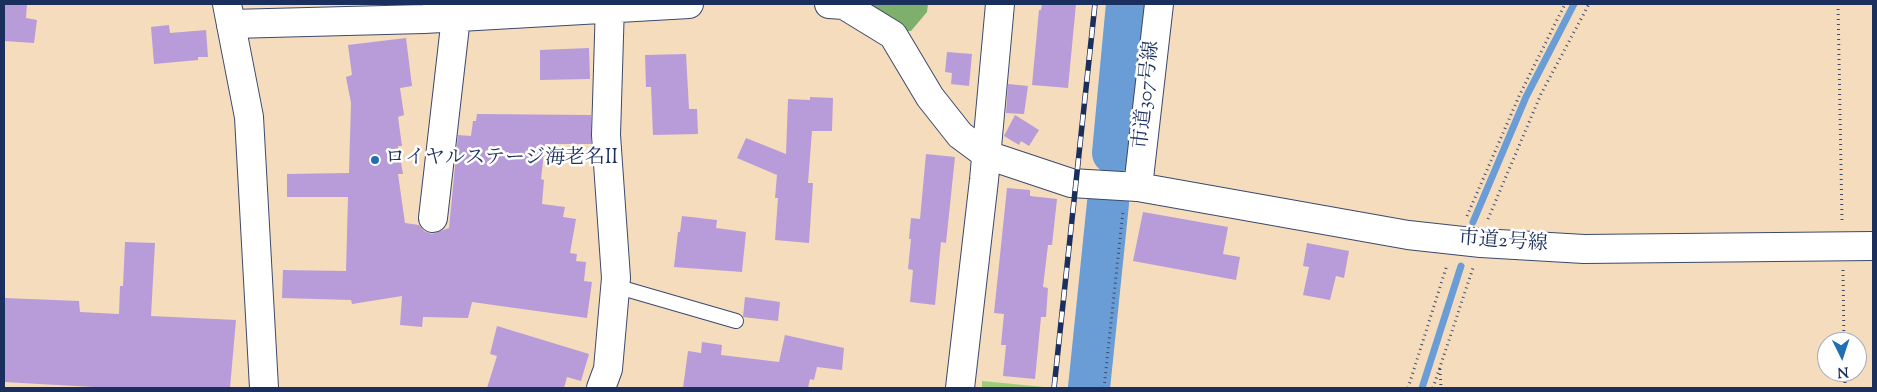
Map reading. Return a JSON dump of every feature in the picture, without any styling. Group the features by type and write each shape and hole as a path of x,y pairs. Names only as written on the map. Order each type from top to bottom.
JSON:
{"street":[{"path":"264,388 249,117 229,14 456,17 689,4"},
{"name":"市道2号線","path":"829,4 844,5 893,34 930,97 960,135 987,155 1071,183 1132,186 1408,235 1468,233 1584,249 1873,246"},
{"path":"960,388 987,155 1000,4"},
{"name":"市道307号線","path":"1132,186 1159,4"},
{"path":"601,388 608,369 615,286 606,135 610,7"},
{"path":"434,218 456,17"}],"lane":[{"path":"615,286 736,321"}],"path":[{"path":"1408,388 1520,94 1565,4"},
{"path":"1433,388 1440,364 1468,233 1487,220 1541,94 1589,4"},
{"path":"1838,4 1844,332"},
{"path":"1104,388 1132,186"},
{"path":"1440,364 1441,388"}],"green space":[{"path":"866,4 928,4 927,12 911,31 902,31"},
{"path":"982,381 1044,387 1044,388 982,388"}],"building":[{"path":"4,4 27,4 26,18 37,20 34,43 4,41"},
{"path":"1042,4 1076,4 1068,88 1032,85 1039,10 1041,10"},
{"path":"169,25 170,33 206,30 208,57 198,57 198,60 154,64 151,27"},
{"path":"406,38 412,86 400,88 404,115 398,117 402,146 398,146 403,174 398,174 405,223 419,225 424,231 432,234 449,228 458,135 471,136 473,121 476,121 477,114 591,115 591,144 545,144 541,179 544,180 542,204 565,207 563,217 576,219 570,253 577,254 576,261 586,262 584,281 592,282 587,318 472,302 468,318 423,317 422,327 400,325 402,296 352,304 351,300 282,298 283,270 346,271 348,197 287,197 287,174 349,173 351,103 346,77 352,75 348,45"},
{"path":"589,48 590,79 540,80 540,50"},
{"path":"947,52 972,54 969,86 951,84 952,73 945,72"},
{"path":"686,54 689,109 697,109 698,134 653,135 651,87 646,87 645,55"},
{"path":"1008,84 1028,86 1024,114 1006,113"},
{"path":"810,97 833,98 832,131 812,131 808,183 813,183 809,243 775,240 778,198 775,198 777,175 737,158 746,138 786,154 788,99 810,100"},
{"path":"1015,115 1039,130 1029,146 1021,141 1019,145 1004,136"},
{"path":"926,154 955,157 946,243 941,242 935,305 910,302 913,270 908,269 911,218 920,219"},
{"path":"1007,188 1030,190 1030,196 1057,199 1052,245 1048,245 1043,287 1048,288 1046,317 1041,317 1035,379 1003,376 1006,345 1001,345 1004,314 994,313"},
{"path":"1143,212 1228,227 1223,254 1240,257 1236,280 1133,261"},
{"path":"682,216 717,220 716,228 746,232 742,272 674,267"},
{"path":"125,242 155,243 151,316 236,320 230,388 111,388 4,382 4,298 79,301 80,312 119,314 120,286 123,286"},
{"path":"1307,243 1349,251 1344,278 1336,276 1330,300 1303,295 1309,267 1303,266"},
{"path":"745,297 780,302 778,321 743,317"},
{"path":"497,326 589,354 581,381 567,377 564,388 487,388 497,356 490,354"},
{"path":"785,335 844,348 842,370 817,367 814,380 810,379 808,388 683,388 688,351 701,353 702,342 722,345 721,355 779,362"}],"waterway":[{"path":"1113,153 1127,4"},
{"path":"1473,222 1526,97 1574,4"},
{"path":"1089,388 1108,203"},
{"path":"1422,388 1461,266"}],"railway":[{"path":"1054,388 1095,4"}],"place":[{"name":"ロイヤルステージ海老名II","path":"375,160"}]}
